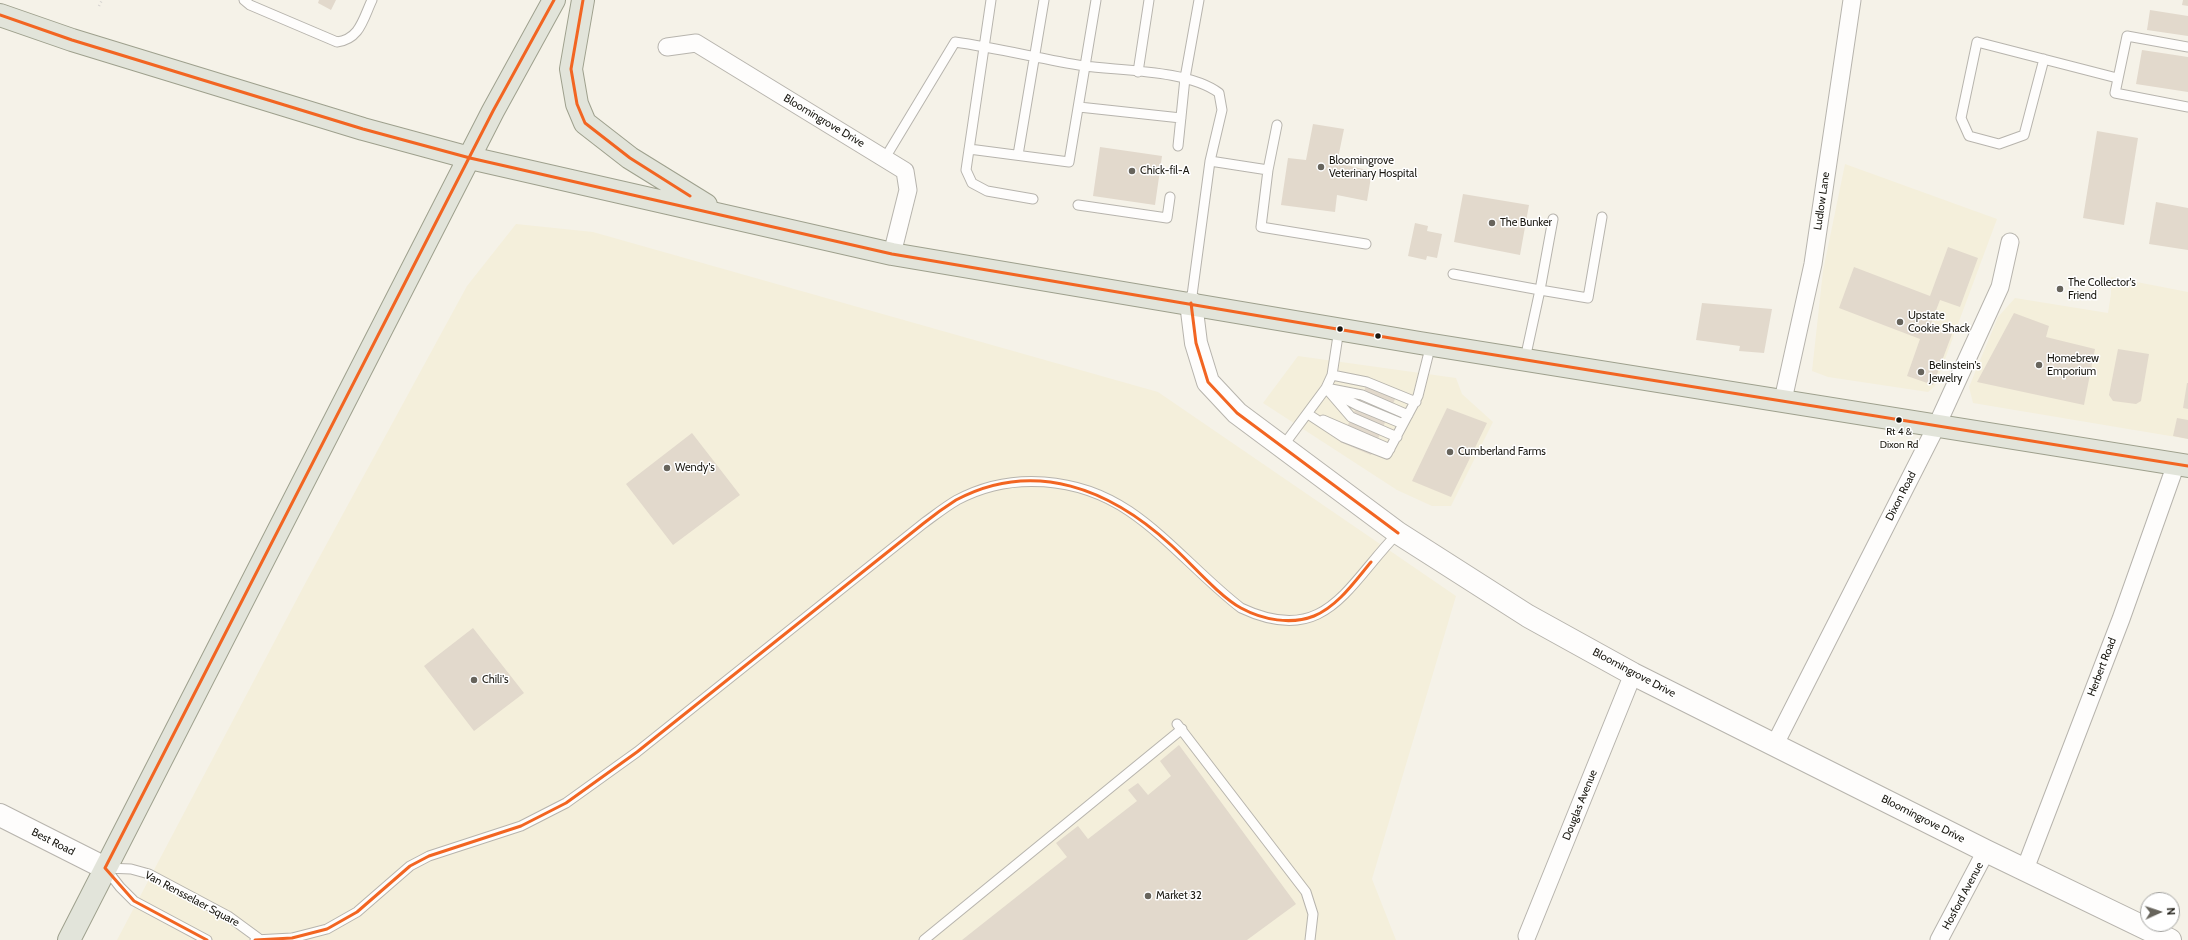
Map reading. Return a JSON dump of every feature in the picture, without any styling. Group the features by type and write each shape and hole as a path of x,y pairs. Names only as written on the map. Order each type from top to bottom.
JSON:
{"main road":[{"path":"69,940 470,158 554,0"},
{"path":"583,0 581,20 571,68 577,104 585,123 630,158 726,217"},
{"path":"0,15 72,40 356,127 470,158 892,254 1339,329 2182,465"}],"street":[{"name":"Ludlow Lane","path":"1784,400 1813,264 1852,0"},
{"name":"Bloomingrove Drive","path":"667,47 696,43 904,170 908,190 892,254"},
{"name":"Dixon Road","path":"1775,744 1937,426 2000,287 2010,242"},
{"name":"Bloomingrove Drive","path":"1191,303 1196,343 1208,382 1237,413 1398,533 1528,616 1633,674 1986,851 2170,940"},
{"name":"Herbert Road","path":"2025,869 2182,465"},
{"name":"Douglas Avenue","path":"1527,936 1633,674"},
{"name":"Best Road","path":"0,815 105,868"},
{"name":"Hosford Avenue","path":"1939,940 1986,851"}],"lane":[{"path":"244,0 250,5 337,42 348,40 358,29 372,0"},
{"path":"991,0 983,46 966,170 972,183 998,194 1033,199"},
{"path":"1018,155 1044,0"},
{"path":"969,149 1069,162 1096,0"},
{"path":"1138,72 1149,0"},
{"path":"1178,146 1185,78 1199,0"},
{"path":"2188,47 2127,36 2115,93 2188,107"},
{"path":"885,158 955,42 1084,66 1185,78 1209,86 1219,93 1222,110 1210,161 1191,303"},
{"path":"2044,59 2024,135 1999,144 1969,136 1961,118 1977,42 2044,59 2117,78"},
{"path":"1079,107 1181,118"},
{"path":"1277,125 1268,170 1261,227 1366,244"},
{"path":"1210,161 1268,170"},
{"path":"1078,206 1167,218 1170,197"},
{"path":"1454,274 1588,298 1602,217"},
{"path":"1526,359 1553,219"},
{"path":"1283,446 1326,388 1332,375 1339,329"},
{"path":"1308,414 1343,437 1373,450 1387,454 1416,402 1431,344"},
{"path":"1332,375 1367,382 1416,402"},
{"path":"1326,388 1362,395 1408,415"},
{"path":"1326,388 1357,405 1404,424"},
{"path":"1326,388 1351,417 1396,436"},
{"name":"Van Rensselaer Square","path":"105,868 131,869 149,874 228,916 256,939 292,939 327,929 342,922 357,912 410,866 429,856 521,826 566,803 637,752 924,523 956,501 981,490 1008,483 1061,483 1085,489 1107,498 1129,511 1148,526 1241,608 1259,616 1279,622 1299,621 1318,615 1335,604 1398,533"},
{"path":"924,940 1180,726 1306,892 1313,914 1310,940"},
{"path":"105,868 120,887 134,901 207,940"}],"path":[{"path":"99,6 102,0"}],"shaded area":[{"path":"1845,164 1997,219 1935,386 1928,392 1828,377 1812,371 1823,271"},
{"path":"516,224 593,232 1158,392 1456,596 1372,879 1396,940 117,940 307,580 467,286"},
{"path":"2111,277 2188,292 2188,439 1973,403 1969,387 1998,317 2015,298 2108,313 2111,294"},
{"path":"1298,356 1456,378 1462,394 1493,422 1451,506 1432,506 1397,490 1263,403"}],"building":[{"path":"319,0 336,0 331,10 318,3"},
{"path":"2183,0 2188,0 2188,6 2182,5"},
{"path":"2150,10 2188,16 2188,36 2147,30"},
{"path":"2142,50 2188,57 2188,92 2136,84"},
{"name":"Bloomingrove Veterinary Hospital","path":"1313,124 1344,129 1337,163 1372,171 1367,201 1337,195 1335,212 1281,205 1288,158 1306,160"},
{"path":"2097,131 2138,138 2124,225 2083,218"},
{"path":"1100,147 1162,156 1155,205 1093,196"},
{"name":"The Bunker","path":"1463,194 1529,205 1520,255 1454,242"},
{"path":"2156,202 2188,208 2188,250 2149,244"},
{"path":"1415,223 1428,226 1427,231 1442,234 1437,258 1427,256 1426,260 1408,256"},
{"path":"1948,247 1978,258 1960,307 1940,300 1930,326 1952,334 1933,385 1907,376 1920,339 1839,308 1854,267 1930,296"},
{"path":"1702,303 1772,309 1764,353 1739,351 1740,346 1696,340"},
{"name":"Homebrew Emporium","path":"2014,313 2049,326 2046,337 2095,349 2084,405 1977,382"},
{"path":"2118,349 2149,354 2141,401 2136,404 2113,401 2109,395"},
{"path":"1369,380 1398,392 1371,455 1340,442"},
{"path":"2188,383 2188,409 2183,408"},
{"name":"Cumberland Farms","path":"1447,408 1487,423 1451,497 1412,481"},
{"path":"2177,418 2188,420 2188,439 2173,436"},
{"path":"692,433 740,495 673,545 626,484"},
{"name":"Chili's","path":"473,628 524,693 474,731 424,666"},
{"path":"1179,745 1296,904 1247,940 962,940 1067,857 1056,843 1078,826 1088,839 1137,801 1128,790 1138,783 1148,795 1171,776 1160,761"}],"transit line":[{"path":"207,940 134,901 105,868 493,111 554,0"},
{"path":"583,0 571,69 577,104 585,123 630,158 690,196"},
{"path":"0,15 72,40 363,129 470,158 892,254 1420,343 2188,466"},
{"path":"1191,303 1196,343 1208,382 1237,413 1398,533"},
{"path":"255,940 292,938 327,929 357,912 410,866 429,856 521,826 566,803 637,752 932,517 956,500 985,488 1014,482 1043,481 1071,486 1097,496 1123,509 1148,526 1171,545 1214,588 1232,603 1258,616 1277,620 1287,621 1305,619 1323,612 1346,592 1371,562"}],"place":[{"name":"Bloomingrove Veterinary Hospital","path":"1321,167"},
{"name":"Chick-fil-A","path":"1132,171"},
{"name":"The Bunker","path":"1492,223"},
{"name":"The Collector's Friend","path":"2060,289"},
{"name":"Upstate Cookie Shack","path":"1900,322"},
{"name":"Homebrew Emporium","path":"2039,365"},
{"name":"Belinstein's Jewelry","path":"1921,372"},
{"name":"Rt 4 & Dixon Rd","path":"1899,420"},
{"name":"Cumberland Farms","path":"1450,452"},
{"name":"Wendy's","path":"667,468"},
{"name":"Chili's","path":"474,680"},
{"name":"Market 32","path":"1148,896"}]}
